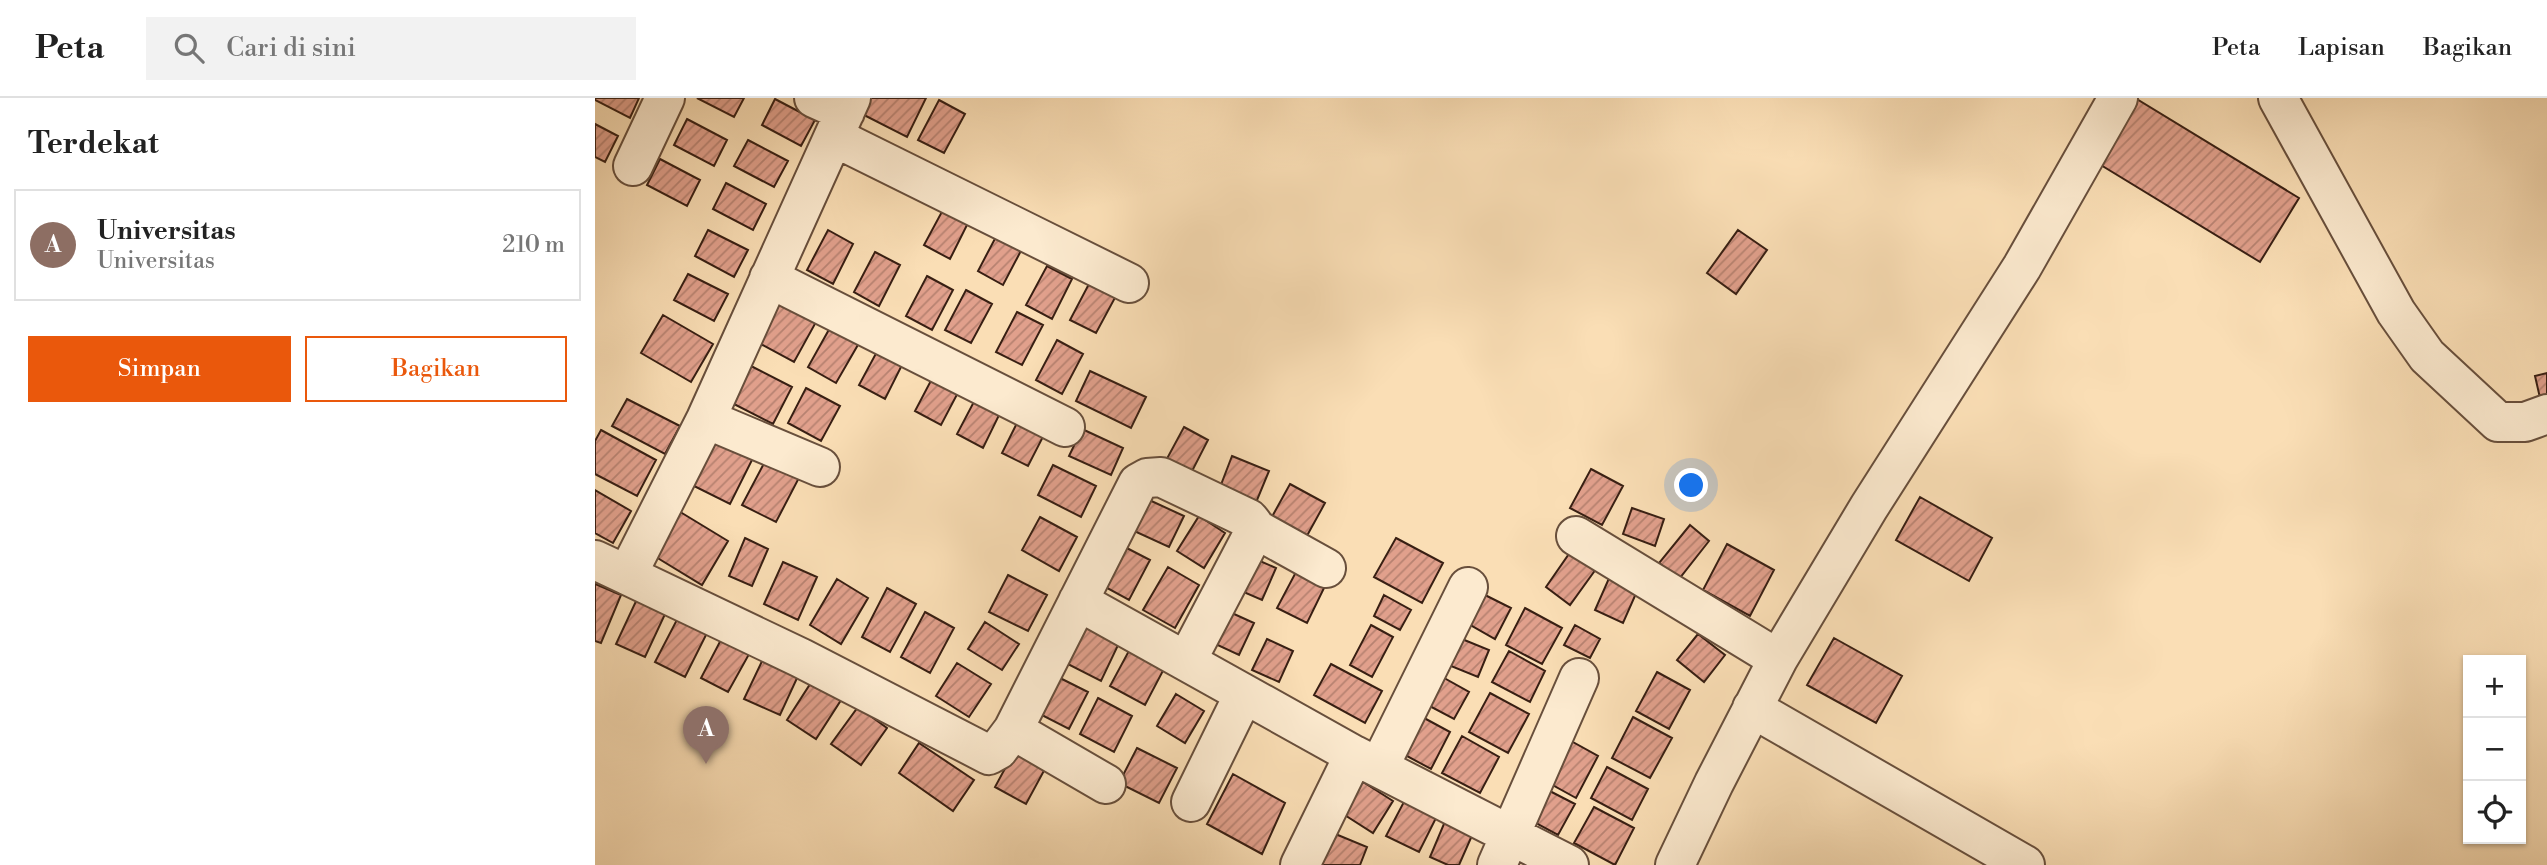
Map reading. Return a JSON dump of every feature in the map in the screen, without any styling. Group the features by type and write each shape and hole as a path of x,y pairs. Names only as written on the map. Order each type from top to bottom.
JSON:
{"street":[{"path":"633,166 665,98"},
{"path":"1675,865 1778,659 1869,507 2022,267 2118,98"},
{"path":"2277,98 2390,301 2427,356 2498,422 2525,422 2547,414"},
{"path":"1129,283 836,111 769,278 706,419 611,568 801,658 984,754 993,754 1013,730 1138,484 1147,478 1161,477 1249,519 1254,528 1187,660"},
{"path":"769,278 1065,427"},
{"path":"706,419 820,467"},
{"path":"1254,528 1326,568"},
{"path":"1576,536 1778,659"},
{"path":"1300,865 1366,761 1468,587"},
{"path":"1078,601 1366,761 1503,850 1569,865"},
{"path":"1503,850 1579,678"},
{"path":"1191,802 1244,694"},
{"path":"1752,708 2025,865"},
{"path":"1013,730 1106,784"}],"building":[{"path":"595,98 639,98 630,118"},
{"path":"697,98 744,98 734,117"},
{"path":"870,98 926,98 907,137 862,114"},
{"path":"2135,98 2299,198 2260,262 2091,159"},
{"path":"775,99 815,120 801,146 762,125"},
{"path":"939,100 965,114 944,153 918,140"},
{"path":"687,119 727,140 714,166 674,145"},
{"path":"595,124 618,136 605,162 595,157"},
{"path":"748,140 788,161 774,187 734,166"},
{"path":"660,159 700,180 687,206 647,185"},
{"path":"726,183 766,204 753,230 713,209"},
{"path":"945,206 970,219 950,259 924,245"},
{"path":"708,230 748,250 734,277 695,256"},
{"path":"828,230 853,244 833,284 807,270"},
{"path":"1738,230 1767,250 1736,294 1707,273"},
{"path":"999,231 1024,245 1003,285 978,271"},
{"path":"875,252 900,265 879,306 854,292"},
{"path":"1047,266 1072,279 1052,319 1026,305"},
{"path":"688,274 728,294 714,321 674,300"},
{"path":"927,276 953,290 932,330 906,316"},
{"path":"1091,280 1117,294 1096,333 1070,320"},
{"path":"966,290 992,304 971,343 945,330"},
{"path":"779,301 816,322 794,362 757,342"},
{"path":"1017,312 1043,325 1022,365 996,352"},
{"path":"663,315 713,344 691,382 641,353"},
{"path":"831,326 859,343 836,383 808,367"},
{"path":"1057,340 1083,354 1062,394 1036,380"},
{"path":"880,346 905,359 885,399 859,385"},
{"path":"749,365 792,387 773,424 730,402"},
{"path":"936,371 962,385 941,425 915,411"},
{"path":"1090,371 1146,397 1131,428 1076,401"},
{"path":"2547,373 2547,410 2543,411 2535,376"},
{"path":"806,388 840,406 821,441 788,423"},
{"path":"978,394 1003,407 983,448 957,434"},
{"path":"627,399 680,426 665,454 612,426"},
{"path":"1022,413 1048,427 1028,466 1002,453"},
{"path":"1184,427 1208,440 1188,479 1163,466"},
{"path":"1082,429 1123,448 1111,475 1069,456"},
{"path":"601,430 656,460 637,496 595,474 595,441"},
{"path":"716,437 754,456 730,504 692,485"},
{"path":"769,454 802,472 776,522 742,505"},
{"path":"1232,456 1269,471 1255,505 1219,490"},
{"path":"1053,465 1096,486 1081,517 1038,495"},
{"path":"1591,469 1623,486 1602,525 1570,508"},
{"path":"1290,484 1325,503 1303,543 1268,524"},
{"path":"595,490 631,511 613,543 595,533"},
{"path":"1920,497 1992,538 1969,581 1896,540"},
{"path":"1147,499 1184,516 1169,547 1132,530"},
{"path":"1632,508 1664,519 1655,546 1623,534"},
{"path":"677,510 728,541 702,585 651,554"},
{"path":"1199,516 1225,533 1204,568 1177,551"},
{"path":"1040,517 1077,537 1059,571 1022,550"},
{"path":"1690,525 1709,541 1679,579 1659,563"},
{"path":"745,538 768,549 752,586 729,576"},
{"path":"1396,538 1443,563 1422,603 1374,577"},
{"path":"1119,544 1150,560 1129,600 1098,583"},
{"path":"1727,544 1774,570 1750,616 1703,590"},
{"path":"1571,551 1596,569 1570,605 1546,587"},
{"path":"1253,558 1276,568 1262,600 1239,590"},
{"path":"783,562 817,577 798,620 764,604"},
{"path":"1168,567 1199,585 1175,628 1143,610"},
{"path":"1296,572 1325,586 1307,623 1277,608"},
{"path":"1008,575 1047,595 1028,631 989,612"},
{"path":"1610,576 1638,589 1623,623 1595,610"},
{"path":"837,579 868,598 841,644 810,625"},
{"path":"595,584 621,595 601,643 595,641"},
{"path":"887,588 916,604 890,652 862,637"},
{"path":"1483,594 1511,608 1495,639 1467,623"},
{"path":"1384,595 1411,610 1400,630 1374,616"},
{"path":"637,599 666,612 645,657 616,644"},
{"path":"1525,608 1562,628 1542,664 1506,645"},
{"path":"1223,609 1254,623 1239,655 1209,641"},
{"path":"682,610 711,625 685,677 655,662"},
{"path":"925,612 954,628 930,673 901,657"},
{"path":"1077,620 1120,641 1101,681 1058,659"},
{"path":"985,622 1019,644 1002,670 968,649"},
{"path":"1371,625 1393,637 1372,677 1350,665"},
{"path":"1575,625 1600,639 1590,658 1564,645"},
{"path":"725,632 753,647 728,692 701,678"},
{"path":"1698,634 1725,655 1704,682 1677,660"},
{"path":"1457,637 1489,650 1478,677 1446,664"},
{"path":"1834,638 1902,676 1876,723 1807,685"},
{"path":"1267,639 1293,651 1279,682 1252,670"},
{"path":"1131,647 1166,665 1145,705 1110,686"},
{"path":"1509,651 1545,671 1530,702 1492,682"},
{"path":"763,659 798,676 780,715 744,699"},
{"path":"957,663 991,684 969,717 936,696"},
{"path":"1331,664 1382,691 1365,723 1314,695"},
{"path":"1657,672 1690,690 1669,729 1636,711"},
{"path":"1050,673 1088,692 1069,729 1032,710"},
{"path":"1437,674 1469,692 1454,719 1422,702"},
{"path":"814,678 843,697 816,739 787,720"},
{"path":"1490,693 1529,714 1508,753 1469,732"},
{"path":"1176,694 1204,711 1185,743 1157,726"},
{"path":"1098,698 1132,716 1114,752 1080,734"},
{"path":"858,707 887,728 861,765 831,744"},
{"path":"1413,712 1450,732 1431,769 1394,749"},
{"path":"1633,717 1672,738 1650,778 1612,758"},
{"path":"1462,736 1499,757 1480,793 1442,773"},
{"path":"1562,736 1598,756 1576,798 1540,778"},
{"path":"1022,737 1053,754 1026,804 995,787"},
{"path":"919,743 974,780 953,811 899,773"},
{"path":"1137,748 1177,768 1159,803 1119,783"},
{"path":"1607,767 1648,789 1632,820 1591,798"},
{"path":"1233,774 1285,803 1262,854 1207,824"},
{"path":"1360,780 1393,801 1373,833 1340,812"},
{"path":"1540,786 1575,804 1558,835 1523,816"},
{"path":"1406,798 1438,814 1419,852 1386,836"},
{"path":"1594,807 1634,828 1615,865 1574,843"},
{"path":"1446,819 1474,831 1459,865 1448,865 1430,857"},
{"path":"1333,833 1367,847 1360,865 1321,865"}],"place":[{"name":"Universitas","path":"706,764"}]}
